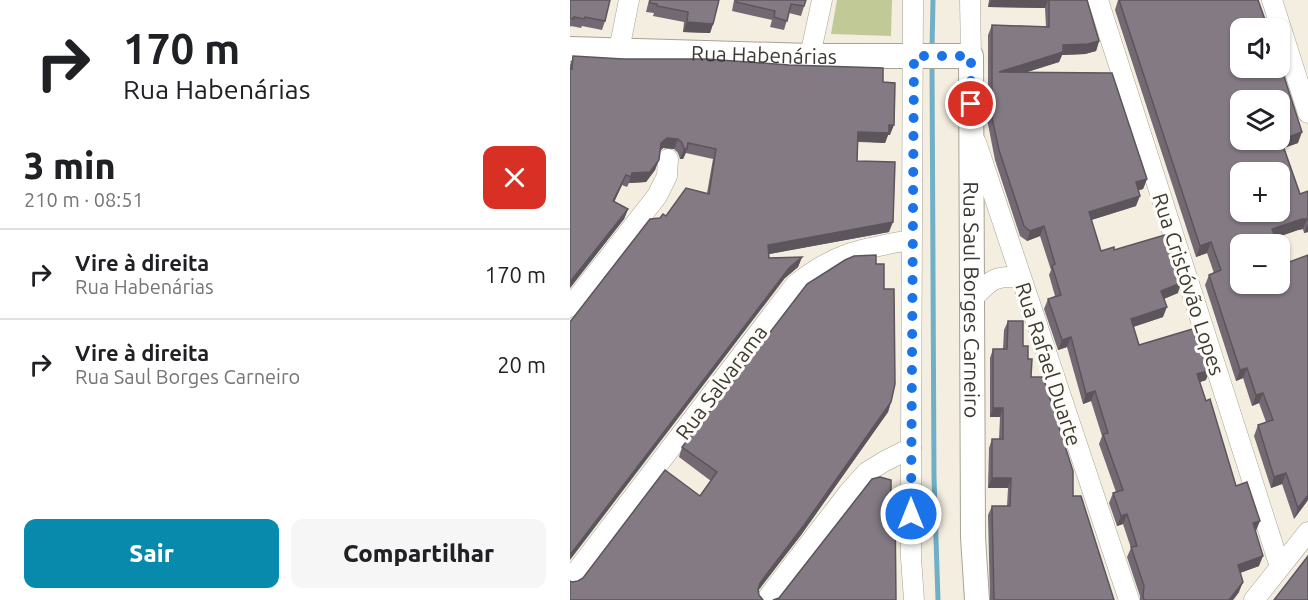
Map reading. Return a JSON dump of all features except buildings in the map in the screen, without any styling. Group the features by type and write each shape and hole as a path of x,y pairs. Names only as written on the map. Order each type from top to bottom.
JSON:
{"street":[{"path":"619,50 629,0"},
{"path":"810,56 822,0"},
{"path":"913,0 918,56 911,240 910,448 911,558 914,600"},
{"name":"Rua Saul Borges Carneiro","path":"970,0 964,56 971,128 974,537 977,600"},
{"name":"Rua Cristóvão Lopes","path":"1098,0 1280,567"},
{"path":"1272,0 1308,113"},
{"name":"Rua Habenárias","path":"570,49 810,56 964,56"},
{"name":"Rua Rafael Duarte","path":"971,128 1129,600"},
{"path":"570,307 657,196 667,176 668,159"},
{"name":"Rua Salvarama","path":"570,580 795,285 816,268 837,258 867,247 911,240"},
{"path":"972,299 993,279 1006,276 1020,278"},
{"path":"766,600 861,479 885,461 910,448"},
{"path":"1254,600 1308,532"}],"green space":[{"path":"837,0 892,0 891,36 831,34"}],"waterway":[{"path":"932,49 933,0"},
{"path":"932,62 934,477 938,600"}],"route":[{"path":"911,514 914,56 971,56 971,104"}]}
